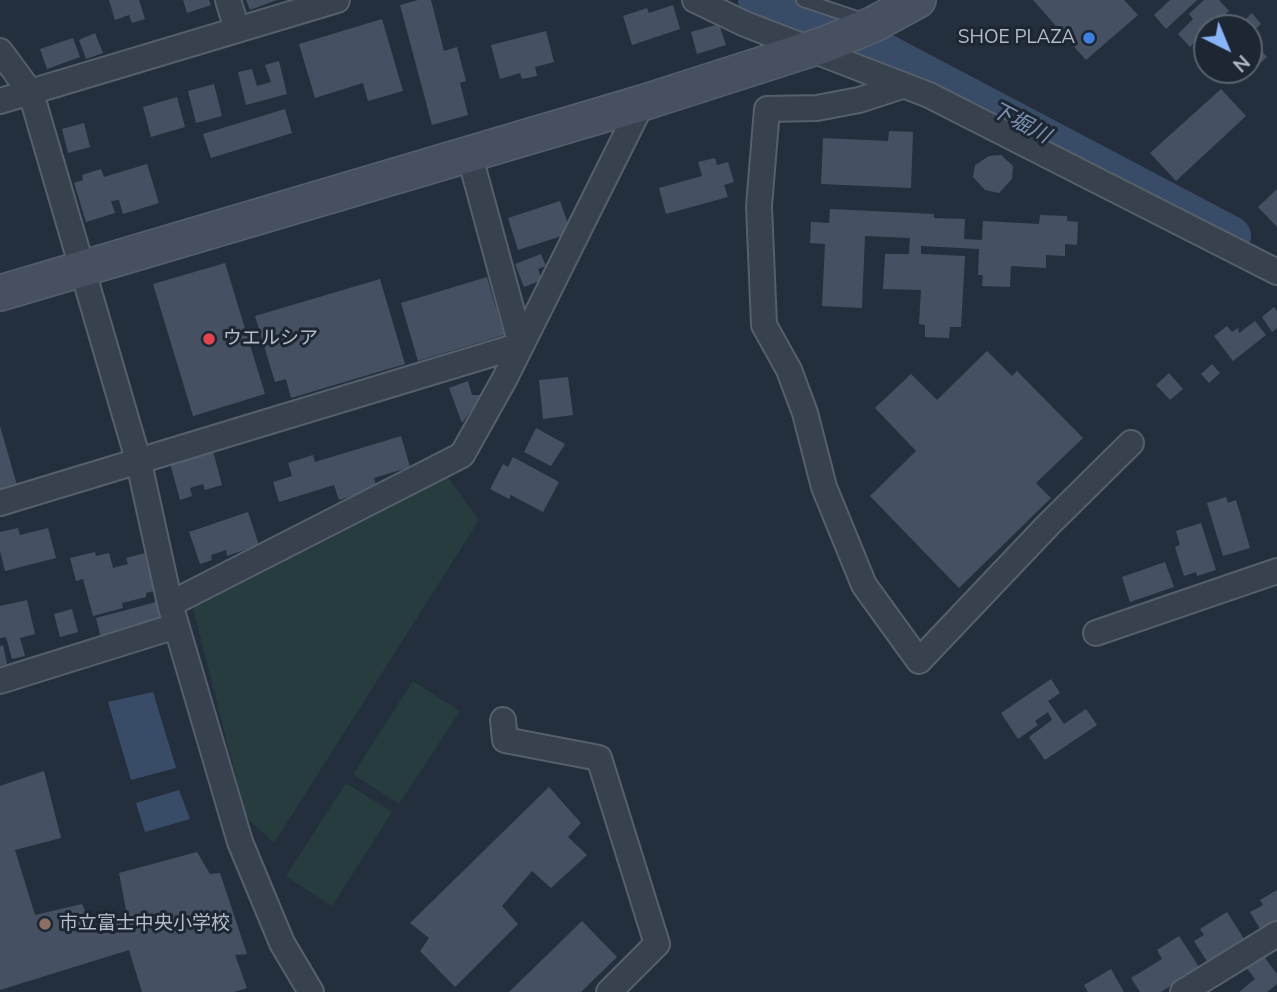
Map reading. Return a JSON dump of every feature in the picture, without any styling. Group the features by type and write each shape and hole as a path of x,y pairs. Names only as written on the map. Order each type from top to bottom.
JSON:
{"street":[{"path":"228,0 237,29"},
{"path":"0,101 337,0"},
{"path":"695,0 745,24 818,47 902,86 929,95 1277,272"},
{"path":"0,293 642,103 818,47 867,27 918,0"},
{"path":"0,51 31,93 139,463 173,615 240,842 282,943 311,992"},
{"path":"902,86 859,100 817,108 767,109 759,206 764,324 793,381 805,413 824,487 864,585 919,661 1049,524 1131,443"},
{"path":"0,681 173,615 462,455 521,345 642,103"},
{"path":"469,153 521,345"},
{"path":"0,503 521,345"},
{"path":"1096,633 1277,571"},
{"path":"503,720 505,740 599,758 657,944 609,992"},
{"path":"1183,992 1277,934"}],"lane":[{"path":"803,0 867,27"}],"green space":[{"path":"441,468 479,520 274,843 246,817 192,604"},
{"path":"413,681 460,711 399,804 353,774"},
{"path":"346,783 392,812 332,906 286,876"}],"water":[{"path":"153,692 176,768 131,780 108,702"},
{"path":"179,790 190,819 145,832 136,803"}],"building":[{"path":"109,0 139,0 145,19 132,23 129,15 115,20"},
{"path":"183,0 209,0 211,5 187,13"},
{"path":"246,0 277,0 250,10"},
{"path":"431,0 444,51 457,47 466,81 460,83 468,115 432,125 400,5"},
{"name":"SHOE PLAZA","path":"1033,0 1124,0 1138,15 1086,60"},
{"path":"1170,0 1197,0 1166,29 1154,15"},
{"path":"1204,0 1219,0 1229,11 1226,14 1193,14 1193,19 1189,14"},
{"path":"673,5 680,29 632,45 623,16 647,8 649,13"},
{"path":"382,19 403,91 368,101 363,83 315,98 299,44"},
{"path":"1193,19 1193,44 1190,47 1178,34"},
{"path":"719,24 726,45 697,54 691,32"},
{"path":"546,31 554,62 535,67 537,76 522,79 520,73 500,79 491,45"},
{"path":"95,33 103,53 86,59 79,40"},
{"path":"73,38 80,57 47,69 40,49"},
{"path":"279,61 287,94 246,105 238,72 252,69 257,86 271,82 265,65"},
{"path":"214,84 222,116 196,123 188,91"},
{"path":"1221,89 1246,116 1176,181 1150,153"},
{"path":"177,97 185,127 151,137 143,107"},
{"path":"285,109 292,133 211,158 203,134"},
{"path":"84,123 90,147 68,153 62,129"},
{"path":"889,131 913,132 911,188 821,184 823,138 888,141"},
{"path":"1001,155 1013,166 1012,179 999,193 985,190 973,177 975,165 989,156"},
{"path":"715,158 717,165 728,162 734,182 724,185 728,197 666,214 659,188 702,176 698,162"},
{"path":"147,164 159,203 123,214 119,200 111,201 115,213 86,222 74,183 83,180 82,175 101,169 104,177"},
{"path":"1277,189 1277,227 1258,207"},
{"path":"560,201 571,233 518,250 508,218"},
{"path":"830,209 934,214 934,218 965,219 964,239 982,240 983,221 1039,224 1040,215 1067,216 1067,221 1078,222 1077,245 1065,244 1065,256 1046,255 1046,268 1011,266 1010,287 982,286 983,275 978,275 979,249 921,246 921,254 965,256 961,327 950,327 949,338 925,337 925,325 919,324 921,290 883,289 885,254 909,254 910,238 865,236 862,308 822,306 825,244 810,243 811,222 829,223"},
{"path":"541,254 546,266 538,269 542,280 524,287 515,264"},
{"name":"ウエルシア","path":"225,263 265,394 193,416 153,284"},
{"path":"487,277 504,335 418,361 401,303"},
{"path":"380,279 405,364 291,398 286,379 275,382 255,316"},
{"path":"1274,307 1277,311 1277,328 1272,332 1262,317"},
{"path":"1255,321 1266,335 1233,361 1214,336 1227,326 1232,332 1238,328 1239,333"},
{"path":"987,351 1012,376 1017,371 1083,438 1036,483 1051,498 959,588 870,496 916,451 875,408 911,374 937,400"},
{"path":"1212,364 1220,373 1209,383 1201,374"},
{"path":"1169,373 1183,389 1170,400 1156,385"},
{"path":"568,377 573,415 543,419 539,380"},
{"path":"468,381 472,395 482,395 462,423 449,388"},
{"path":"0,426 17,485 0,490"},
{"path":"536,428 565,444 551,466 524,452"},
{"path":"401,436 410,467 374,478 377,488 339,500 334,485 279,502 273,482 292,476 288,463 313,455 315,462"},
{"path":"213,451 222,485 205,490 203,484 190,488 192,496 180,500 170,463"},
{"path":"513,457 559,482 543,512 511,495 509,499 490,489 503,464 508,467"},
{"path":"1226,497 1228,503 1236,500 1250,548 1223,556 1207,503"},
{"path":"248,512 259,545 227,556 226,550 211,555 212,560 200,564 189,532"},
{"path":"1201,523 1216,570 1197,576 1196,572 1184,576 1175,547 1180,545 1176,531"},
{"path":"18,528 20,535 48,528 56,558 5,571 0,551 0,532"},
{"path":"95,552 96,556 109,553 113,568 128,564 126,558 145,553 154,591 146,593 146,597 122,603 123,608 93,616 83,579 76,581 70,558"},
{"path":"1165,562 1174,587 1130,602 1122,577"},
{"path":"27,600 35,634 20,638 25,656 12,659 6,637 0,638 0,606"},
{"path":"160,601 165,621 101,638 96,618"},
{"path":"72,609 78,632 60,637 54,614"},
{"path":"3,645 7,664 0,666 0,646"},
{"path":"1051,679 1060,693 1048,701 1064,724 1086,709 1097,725 1045,760 1029,737 1052,720 1048,712 1035,721 1038,725 1018,739 1001,713"},
{"path":"44,771 61,838 15,850 35,915 82,904 92,926 127,915 119,873 197,852 210,874 220,873 247,954 235,955 247,988 234,992 142,992 129,950 0,990 0,786"},
{"path":"549,787 581,823 568,837 587,855 551,888 532,871 502,906 518,924 455,987 420,951 429,938 410,923"},
{"path":"1277,890 1277,923 1262,932 1250,912 1263,905 1260,900"},
{"path":"1227,912 1244,939 1208,963 1194,941 1204,935 1200,929"},
{"path":"582,921 617,957 581,992 509,992"},
{"path":"1179,936 1199,967 1161,992 1140,992 1131,978 1162,959 1157,950"},
{"path":"1262,954 1277,974 1277,984 1267,992 1239,992 1255,979 1246,967"},
{"path":"1111,969 1124,992 1088,992 1084,985"}],"waterway":[{"name":"下堀川","path":"758,0 882,52 1231,236"}],"place":[{"name":"SHOE PLAZA","path":"1089,38"},
{"name":"ウエルシア","path":"209,339"},
{"name":"市立富士中央小学校","path":"45,924"}]}
